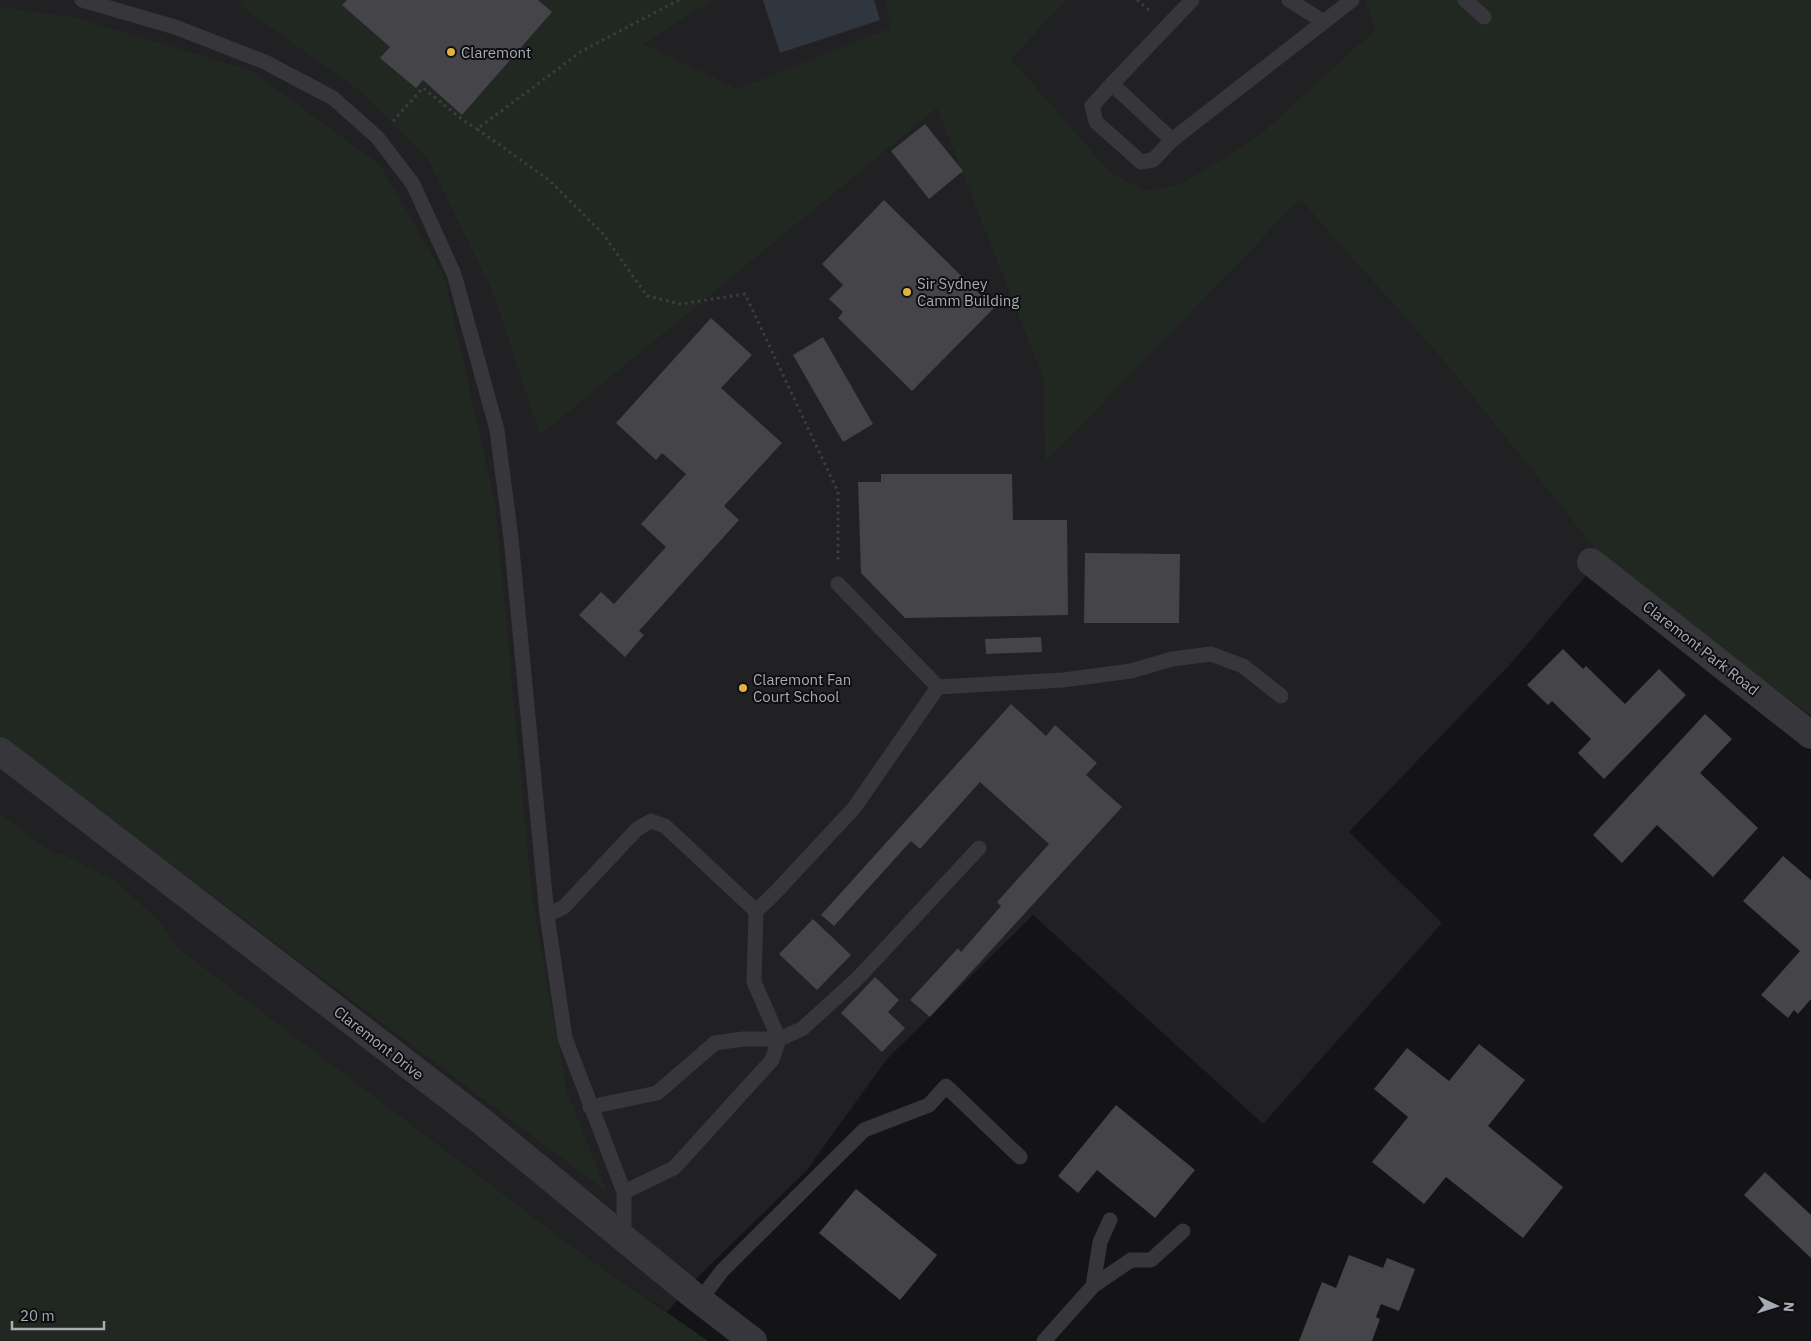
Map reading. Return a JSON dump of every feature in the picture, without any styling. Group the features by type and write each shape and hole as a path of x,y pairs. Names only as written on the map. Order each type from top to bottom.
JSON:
{"street":[{"name":"Claremont Park Road","path":"1591,562 1811,735"},
{"name":"Claremont Drive","path":"0,751 480,1120 624,1239 753,1341"}],"lane":[{"path":"82,0 175,27 265,62 333,98 377,137 413,184 454,274 497,430 512,548 547,915 564,1038 624,1192 624,1239"},
{"path":"1192,0 1092,106 1096,122 1141,162 1153,160 1172,140 1352,0"},
{"path":"1289,0 1324,22"},
{"path":"1465,0 1484,17"},
{"path":"1112,84 1172,140"},
{"path":"838,584 938,688 1063,680 1131,671 1172,659 1212,654 1243,666 1281,696"},
{"path":"624,1192 674,1168 772,1060 779,1039 754,982 756,911 854,808 938,688"},
{"path":"547,915 564,907 637,828 651,821 665,826 756,911"},
{"path":"590,1107 657,1093 715,1043 744,1039 779,1039 802,1029 858,978 979,848"},
{"path":"700,1300 722,1271 864,1130 929,1105 946,1086 1020,1157"},
{"path":"1093,1286 1100,1242 1110,1220"},
{"path":"1044,1341 1093,1286 1131,1260 1151,1260 1183,1231"}],"path":[{"path":"477,128 582,51 680,0"},
{"path":"377,137 423,88 463,120 549,180 603,234 647,296 680,304 745,294 838,492 838,584"}],"shaded area":[{"name":"Claremont Fan Court School","path":"0,0 1811,0 1811,716 1602,557 1514,660 1349,832 1442,923 1263,1124 1033,915 886,1060 807,1170 698,1277 667,1312 570,1245 0,1341"},
{"path":"241,0 713,0 643,44 738,89 890,28 885,0 1066,0 1011,59 1110,172 1145,191 1182,184 1260,135 1376,29 1365,0 1811,0 1811,716 1602,557 1446,363 1300,199 1045,463 1044,380 937,108 540,435 493,292 427,158 360,91 238,4"},
{"path":"763,0 874,0 880,20 780,53"},
{"path":"0,7 73,17 252,71 380,165 444,276 495,502 532,896 566,1089 607,1192 0,736"},
{"path":"0,813 52,853 67,856 117,882 160,922 179,949 570,1245 708,1341 0,1341"}],"building":[{"name":"Claremont","path":"347,0 538,0 552,12 462,115 423,80 416,88 380,58 390,47 342,5"},
{"path":"925,124 963,171 929,199 891,151"},
{"name":"Sir Sydney Camm Building","path":"884,200 994,308 912,391 838,318 843,312 829,299 843,285 822,264"},
{"path":"711,318 752,355 721,388 782,443 724,506 739,520 639,631 644,635 625,657 579,615 601,592 614,604 666,547 641,524 686,474 662,453 656,460 616,423"},
{"path":"823,337 873,424 843,442 793,355"},
{"path":"881,474 1012,474 1013,520 1067,520 1068,615 905,618 861,573 858,482 881,482"},
{"path":"1085,553 1180,554 1179,623 1084,623"},
{"path":"1041,637 1042,652 986,654 985,639"},
{"path":"1563,649 1583,669 1586,666 1625,704 1659,669 1686,695 1604,779 1578,753 1591,739 1552,701 1548,705 1527,685"},
{"path":"1011,704 1046,736 1055,725 1097,763 1086,775 1122,807 930,1017 910,1000 958,948 961,952 1001,906 997,902 1049,844 980,782 920,849 911,841 834,926 821,915"},
{"path":"1705,714 1732,739 1700,773 1758,828 1713,877 1657,825 1622,863 1593,835"},
{"path":"1783,856 1811,880 1811,999 1798,1014 1794,1010 1788,1018 1761,995 1800,951 1743,901"},
{"path":"813,919 851,955 817,990 779,954"},
{"path":"875,977 899,1000 888,1012 905,1028 882,1052 841,1013"},
{"path":"1479,1044 1525,1080 1488,1126 1563,1187 1523,1238 1446,1177 1424,1204 1372,1162 1408,1117 1374,1089 1407,1048 1449,1081"},
{"path":"1116,1105 1195,1170 1155,1218 1097,1170 1078,1193 1058,1176"},
{"path":"1765,1172 1811,1215 1811,1258 1744,1195"},
{"path":"856,1189 937,1255 900,1300 819,1233"},
{"path":"1349,1255 1383,1268 1387,1258 1415,1269 1399,1311 1381,1304 1376,1317 1380,1319 1372,1341 1299,1341 1322,1282 1336,1288"}],"place":[{"name":"Claremont","path":"451,52"},
{"name":"Sir Sydney Camm Building","path":"907,292"},
{"name":"Claremont Fan Court School","path":"743,688"}]}
